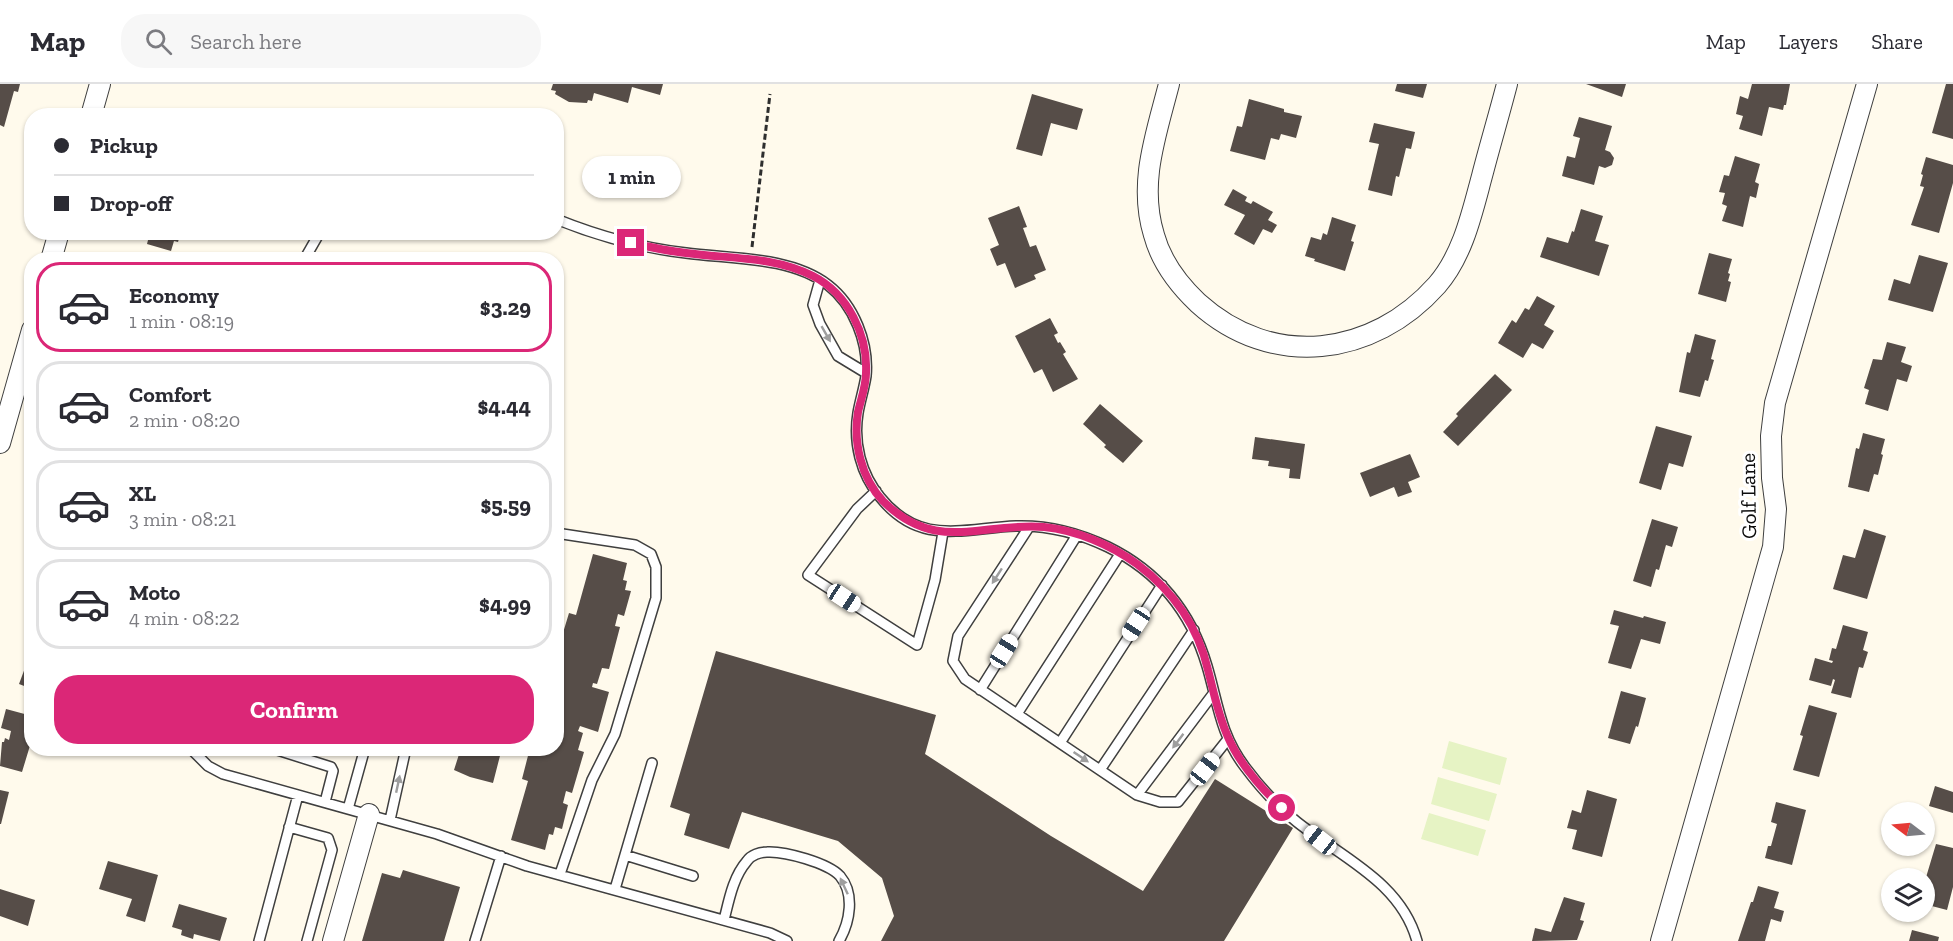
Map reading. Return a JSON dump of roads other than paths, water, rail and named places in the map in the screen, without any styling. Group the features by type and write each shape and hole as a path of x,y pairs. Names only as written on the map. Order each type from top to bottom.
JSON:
{"street":[{"path":"93,108 100,84"},
{"path":"1169,84 1150,156 1147,204 1154,236 1172,273 1186,292 1210,314 1231,327 1276,345 1316,347 1339,344 1376,332 1410,311 1438,284 1451,264 1467,229 1507,84"},
{"name":"Golf Lane","path":"1661,941 1773,547 1776,509 1772,478 1771,436 1775,403 1867,84"},
{"path":"0,443 24,358"},
{"path":"333,941 369,814"}],"lane":[{"path":"564,222 586,231 645,246 685,253 751,259 791,268 828,285 843,301 858,324 865,355 866,373 858,412 856,440 859,458 880,498 896,513 915,525 943,532 953,533 1017,526 1064,530 1110,548 1156,579 1184,613 1194,630 1208,668 1228,738 1240,760 1294,820 1375,878 1389,891 1402,908 1417,941"},
{"path":"820,280 813,305 820,324 838,356 866,373"},
{"path":"876,491 857,509 808,575 916,645 935,580 943,532"},
{"path":"1029,527 958,636 953,661 965,679 1137,795 1160,802 1178,802 1228,738"},
{"path":"560,874 592,780 615,734 656,598 656,567 651,554 635,545 564,534"},
{"path":"980,690 1077,535"},
{"path":"1017,714 1120,554"},
{"path":"1060,743 1162,585"},
{"path":"1100,770 1194,630"},
{"path":"1137,795 1214,694"},
{"path":"198,756 208,766 224,774 390,820 560,874 770,933 787,941"},
{"path":"296,756 331,767 333,771 325,802"},
{"path":"348,809 364,756"},
{"path":"390,820 404,756"},
{"path":"615,889 652,763"},
{"path":"259,941 298,795"},
{"path":"289,827 328,838 332,850 307,941"},
{"path":"724,920 733,886 748,859 758,853 767,852 791,855 828,867 843,881 850,900 845,929 839,941"},
{"path":"625,855 693,876"},
{"path":"476,941 501,856"}]}
